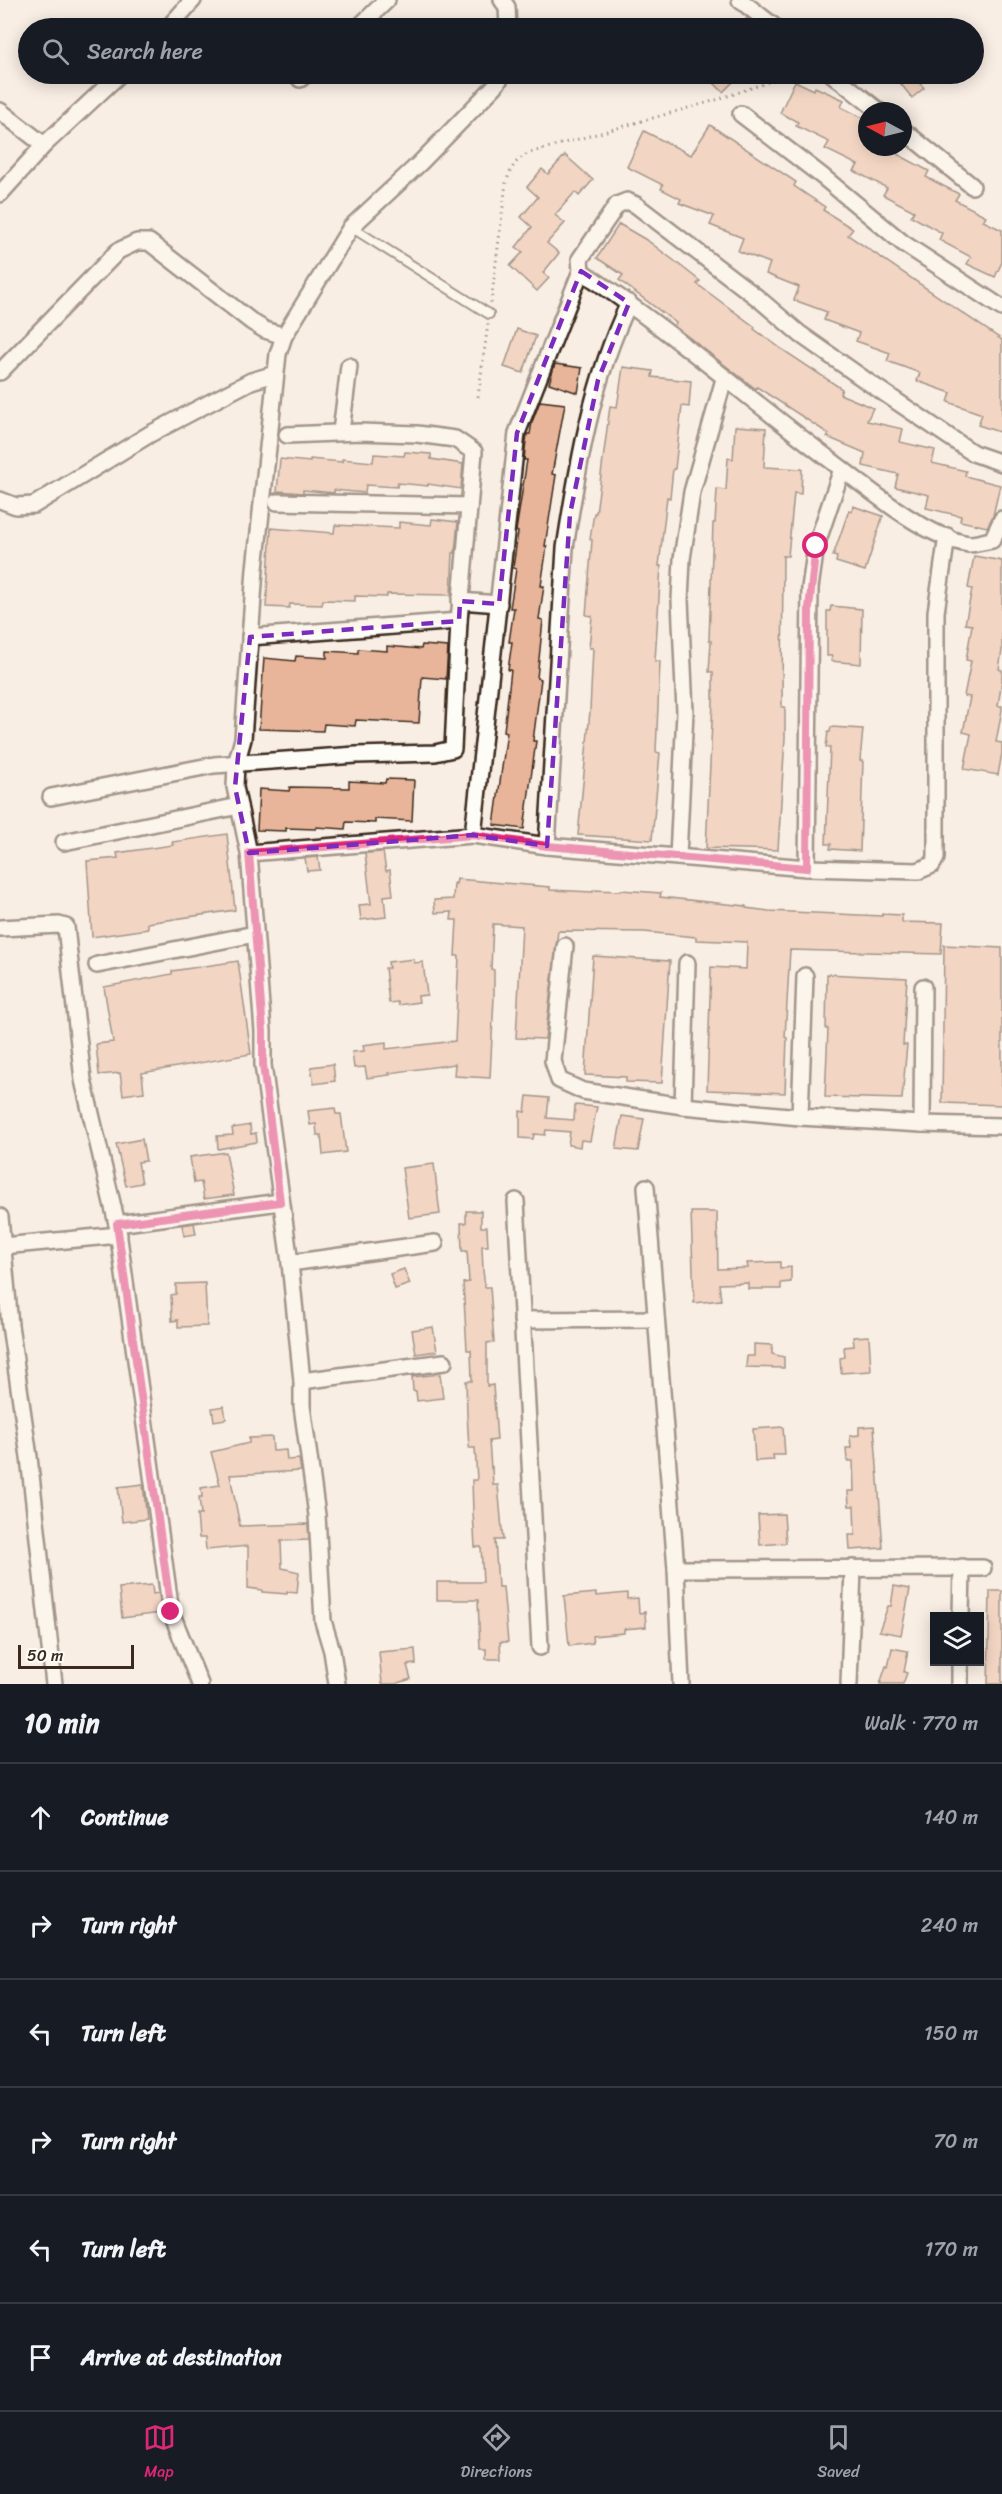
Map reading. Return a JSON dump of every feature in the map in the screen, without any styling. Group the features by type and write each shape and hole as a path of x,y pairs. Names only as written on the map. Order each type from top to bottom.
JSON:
{"street":[{"path":"177,18 193,0"},
{"path":"368,18 387,0"},
{"path":"502,0 507,8 508,18"},
{"path":"740,0 763,18"},
{"path":"0,194 44,145 109,84"},
{"path":"337,1684 332,1651 323,1621 317,1515 302,1406 302,1381 290,1263 263,1065 263,1031 249,853 236,787 236,764 243,739 250,637 275,374 284,336 351,227 420,163 496,84"},
{"path":"845,84 868,102"},
{"path":"0,111 44,145"},
{"path":"741,114 822,176 903,243 1002,308"},
{"path":"912,137 972,186"},
{"path":"473,835 517,433 581,271 580,259 617,205 627,201 636,205 759,299 800,334 868,382 973,453 1002,463"},
{"path":"0,372 118,251 137,242 149,242 252,322 265,330 284,336"},
{"path":"581,271 629,303 842,469 922,525 970,544 992,540 1002,519"},
{"path":"547,846 565,548 570,514 598,380 611,340 629,303"},
{"path":"341,432 349,366"},
{"path":"0,500 16,506 34,505 150,434 251,381 275,374"},
{"path":"678,857 685,712 680,600 682,559 692,492 724,379"},
{"path":"51,797 214,765 356,755 435,753 453,749 460,601 474,452 455,439 417,434 341,432 287,435"},
{"path":"807,868 810,588 816,546 842,469"},
{"path":"277,502 469,506"},
{"path":"249,853 473,835 547,846 807,868 902,872 918,871 932,866 936,858 936,612 947,536"},
{"path":"460,601 499,603"},
{"path":"250,637 459,621"},
{"path":"64,842 239,806"},
{"path":"0,928 59,925 66,927 83,1080 118,1229 171,1612 200,1684"},
{"path":"97,965 255,934"},
{"path":"565,946 553,1061 559,1080 582,1091 683,1106 800,1117 1002,1126"},
{"path":"683,1106 687,963"},
{"path":"800,1117 805,976"},
{"path":"922,1124 923,987"},
{"path":"646,1187 676,1569 681,1684"},
{"path":"516,1201 540,1647"},
{"path":"3,1246 280,1202"},
{"path":"0,1217 10,1325 29,1457 54,1684"},
{"path":"290,1263 435,1243"},
{"path":"522,1320 657,1319"},
{"path":"302,1381 444,1362"},
{"path":"961,1612 962,1567"},
{"path":"849,1684 853,1568"},
{"path":"676,1569 983,1568"},
{"path":"960,1666 960,1684"}],"lane":[{"path":"351,227 489,314"}],"path":[{"path":"478,397 506,183 510,169 518,159 529,153 713,101 763,84"}],"highlighted area":[{"path":"581,271 629,303 598,380 570,514 547,846 473,835 249,853 235,787 250,637 459,621 460,601 499,604 517,433"}],"building":[{"path":"715,84 731,84 723,92"},
{"path":"794,84 801,84 814,90 815,87 844,100 841,107 858,116 858,156 901,156 929,171 926,177 959,194 955,200 986,216 983,221 1002,230 1002,262 995,277 967,264 971,257 939,240 942,233 911,216 914,211 883,195 887,188 854,171 858,165 825,149 829,142 796,126 798,122 780,113"},
{"path":"901,84 921,84 924,88 912,98"},
{"path":"710,125 796,182 794,186 825,207 823,210 853,229 848,235 1002,340 1002,433 978,425 982,414 948,402 951,393 917,381 920,373 887,361 890,353 856,341 859,333 824,320 827,312 794,300 799,287 766,274 770,263 738,251 743,238 710,225 714,216 679,203 681,199 661,189 663,185 627,167 644,131 691,155"},
{"path":"565,155 593,180 579,196 575,192 555,215 565,223 547,243 559,253 543,273 549,278 537,291 510,266 523,252 516,247 532,227 521,217 538,197 527,187 542,169 548,174"},
{"path":"619,224 672,259 700,281 697,284 755,327 754,329 842,389 840,394 873,408 867,421 903,429 900,442 935,450 932,463 966,471 965,476 1000,485 993,516 987,527 960,521 961,516 926,508 929,495 895,487 898,474 863,466 865,453 827,437 829,434 757,387 756,389 674,326 676,323 619,280 623,275 597,258"},
{"path":"517,329 536,336 523,373 504,367"},
{"path":"555,364 582,368 578,393 549,383"},
{"path":"623,367 653,371 652,377 691,381 689,407 682,406 675,469 673,469 670,498 667,497 659,566 661,566 655,661 660,661 656,752 660,753 652,840 578,835 590,711 593,648 589,648 592,616 586,615 592,540 590,539 594,513 596,513 610,406 617,407"},
{"path":"540,401 565,404 552,474 556,475 541,586 544,586 539,619 543,620 537,678 541,679 533,741 536,741 524,829 494,825 507,732 504,731 511,670 508,670 512,642 509,642 514,608 510,608 516,569 513,568 518,532 516,531 527,460 524,460 527,434 530,434"},
{"path":"735,426 766,428 764,467 802,469 801,494 794,493 788,556 783,556 782,707 785,707 785,738 778,850 706,848 713,701 713,672 709,672 711,641 709,641 713,523 715,523 717,489 726,490 728,458 733,459"},
{"path":"405,452 431,454 431,459 463,464 461,489 428,484 428,486 398,483 397,487 366,485 365,493 334,490 334,493 303,490 303,493 277,491 280,459 310,462 310,459 342,462 342,459 373,462 374,454 404,456"},
{"path":"853,506 883,516 865,571 836,562 837,557 833,556 849,510 852,511"},
{"path":"432,519 458,522 455,553 453,553 451,595 355,596 355,601 323,600 322,605 290,604 289,608 266,607 271,528 334,533 335,525 399,528 399,522 431,525"},
{"path":"974,556 1002,561 1002,651 999,669 1002,670 1002,680 998,706 1002,706 1002,710 996,742 1002,743 1002,753 998,775 964,769 971,734 963,732 970,697 964,696 971,661 966,660 972,625 965,624 972,589 968,588"},
{"path":"831,606 862,609 861,664 831,661 832,656 827,656 827,611 830,611"},
{"path":"422,645 448,647 446,679 422,677 419,723 356,720 355,726 324,724 323,731 259,729 264,658 295,661 296,656 327,658 327,651 358,653 358,649 387,651 387,646 421,649"},
{"path":"831,727 863,729 860,761 863,761 860,851 830,849 831,844 826,844 830,747 826,747"},
{"path":"386,779 414,780 412,821 375,819 375,823 346,822 345,829 316,827 316,829 286,828 286,831 257,830 259,789 289,791 290,787 349,788 349,781 385,783"},
{"path":"227,834 235,910 148,923 148,929 92,937 87,861 118,858 117,853"},
{"path":"383,852 386,871 390,870 393,895 384,896 386,917 361,920 359,905 371,904 365,853"},
{"path":"318,857 320,870 307,871 305,858"},
{"path":"457,879 550,887 550,890 593,892 593,890 621,890 661,893 660,897 746,906 746,908 769,911 902,915 902,922 943,923 941,954 790,950 785,1037 787,1038 785,1093 707,1090 711,967 746,969 747,942 696,940 696,937 644,932 558,931 545,1039 516,1038 522,926 493,924 491,969 494,970 494,997 490,1078 454,1076 455,1064 367,1078 365,1067 354,1068 352,1052 364,1051 363,1045 386,1042 386,1049 455,1041 459,956 455,956 457,920 451,920 452,912 435,913 434,900 453,899 454,883 456,884"},
{"path":"944,945 1002,948 1002,1105 942,1103"},
{"path":"593,956 670,961 662,1083 626,1082 626,1077 585,1075"},
{"path":"414,959 414,963 423,962 427,995 418,996 419,1002 398,1005 398,1002 389,1003 385,968 389,968 388,962"},
{"path":"238,961 251,1054 142,1073 144,1092 123,1095 120,1073 99,1075 96,1044 113,1042 104,987 172,974 172,971"},
{"path":"827,974 907,978 903,1045 907,1045 902,1099 825,1097 828,1029 826,1029"},
{"path":"333,1064 335,1081 314,1084 311,1067"},
{"path":"527,1096 549,1098 547,1118 574,1120 575,1105 597,1107 590,1141 581,1140 580,1147 568,1145 570,1132 546,1130 545,1135 534,1134 533,1139 520,1138 520,1111 525,1112"},
{"path":"335,1108 336,1114 341,1114 346,1152 323,1155 321,1135 317,1135 316,1124 310,1125 308,1111"},
{"path":"622,1116 644,1119 638,1151 616,1149"},
{"path":"250,1125 251,1134 256,1133 257,1142 218,1149 217,1136 233,1135 232,1128"},
{"path":"142,1139 146,1161 138,1162 142,1183 126,1186 116,1144"},
{"path":"226,1152 234,1195 204,1199 201,1182 194,1183 190,1157"},
{"path":"434,1164 440,1214 409,1218 402,1168"},
{"path":"466,1211 481,1211 481,1227 487,1227 488,1246 482,1246 483,1270 485,1287 490,1287 494,1342 487,1343 487,1386 493,1385 497,1440 489,1441 493,1485 498,1485 503,1540 495,1540 498,1587 503,1587 508,1642 500,1642 501,1659 486,1659 486,1649 480,1649 478,1600 437,1600 437,1582 483,1582 481,1547 475,1547 472,1480 477,1480 475,1448 469,1448 467,1414 466,1381 472,1381 471,1350 467,1350 463,1283 469,1282 467,1251 462,1251 461,1223 466,1223"},
{"path":"691,1212 717,1212 718,1269 748,1268 747,1263 780,1262 780,1268 791,1267 791,1282 781,1283 781,1289 748,1289 748,1283 719,1284 721,1300 694,1303"},
{"path":"194,1223 196,1234 184,1236 182,1225"},
{"path":"404,1269 410,1284 395,1289 390,1274"},
{"path":"205,1283 207,1326 178,1327 178,1320 172,1321 171,1295 176,1294 176,1284"},
{"path":"433,1327 437,1351 416,1354 412,1330"},
{"path":"869,1336 871,1371 841,1373 840,1358 845,1357 844,1347 854,1346 853,1337"},
{"path":"754,1344 772,1345 772,1354 784,1357 784,1368 746,1367 747,1356 754,1356"},
{"path":"440,1374 443,1398 417,1401 416,1391 413,1391 412,1377"},
{"path":"224,1406 226,1419 214,1421 212,1408"},
{"path":"874,1426 883,1548 850,1550 849,1535 855,1535 854,1506 849,1506 848,1491 854,1491 853,1461 847,1461 846,1448 851,1448 850,1436 859,1435 859,1427"},
{"path":"783,1427 785,1455 773,1455 774,1460 755,1461 753,1429"},
{"path":"272,1437 273,1451 286,1450 287,1460 299,1459 301,1471 230,1475 240,1526 308,1524 309,1540 281,1541 282,1568 299,1572 297,1593 262,1592 262,1590 248,1588 248,1546 206,1550 205,1538 199,1538 197,1515 201,1515 199,1497 202,1497 201,1488 220,1485 211,1452 249,1443 249,1438"},
{"path":"143,1484 147,1519 122,1522 118,1487"},
{"path":"784,1514 786,1543 760,1545 758,1515"},
{"path":"152,1585 153,1594 159,1593 161,1613 122,1618 119,1588"},
{"path":"894,1586 910,1589 901,1635 879,1631 888,1606 891,1606"},
{"path":"990,1591 1002,1591 1002,1684 988,1684"},
{"path":"596,1593 596,1596 627,1593 627,1599 638,1598 639,1613 645,1612 646,1627 624,1629 624,1633 592,1636 593,1643 569,1646 564,1596"},
{"path":"892,1648 908,1651 904,1672 907,1673 903,1684 880,1684 886,1666 888,1667"},
{"path":"415,1649 416,1664 407,1665 411,1679 395,1684 382,1684 379,1652"}],"route":[{"path":"171,1612 117,1224 280,1202 263,1065 263,1031 249,853 473,835 547,846 807,868 809,608 816,546"}]}
